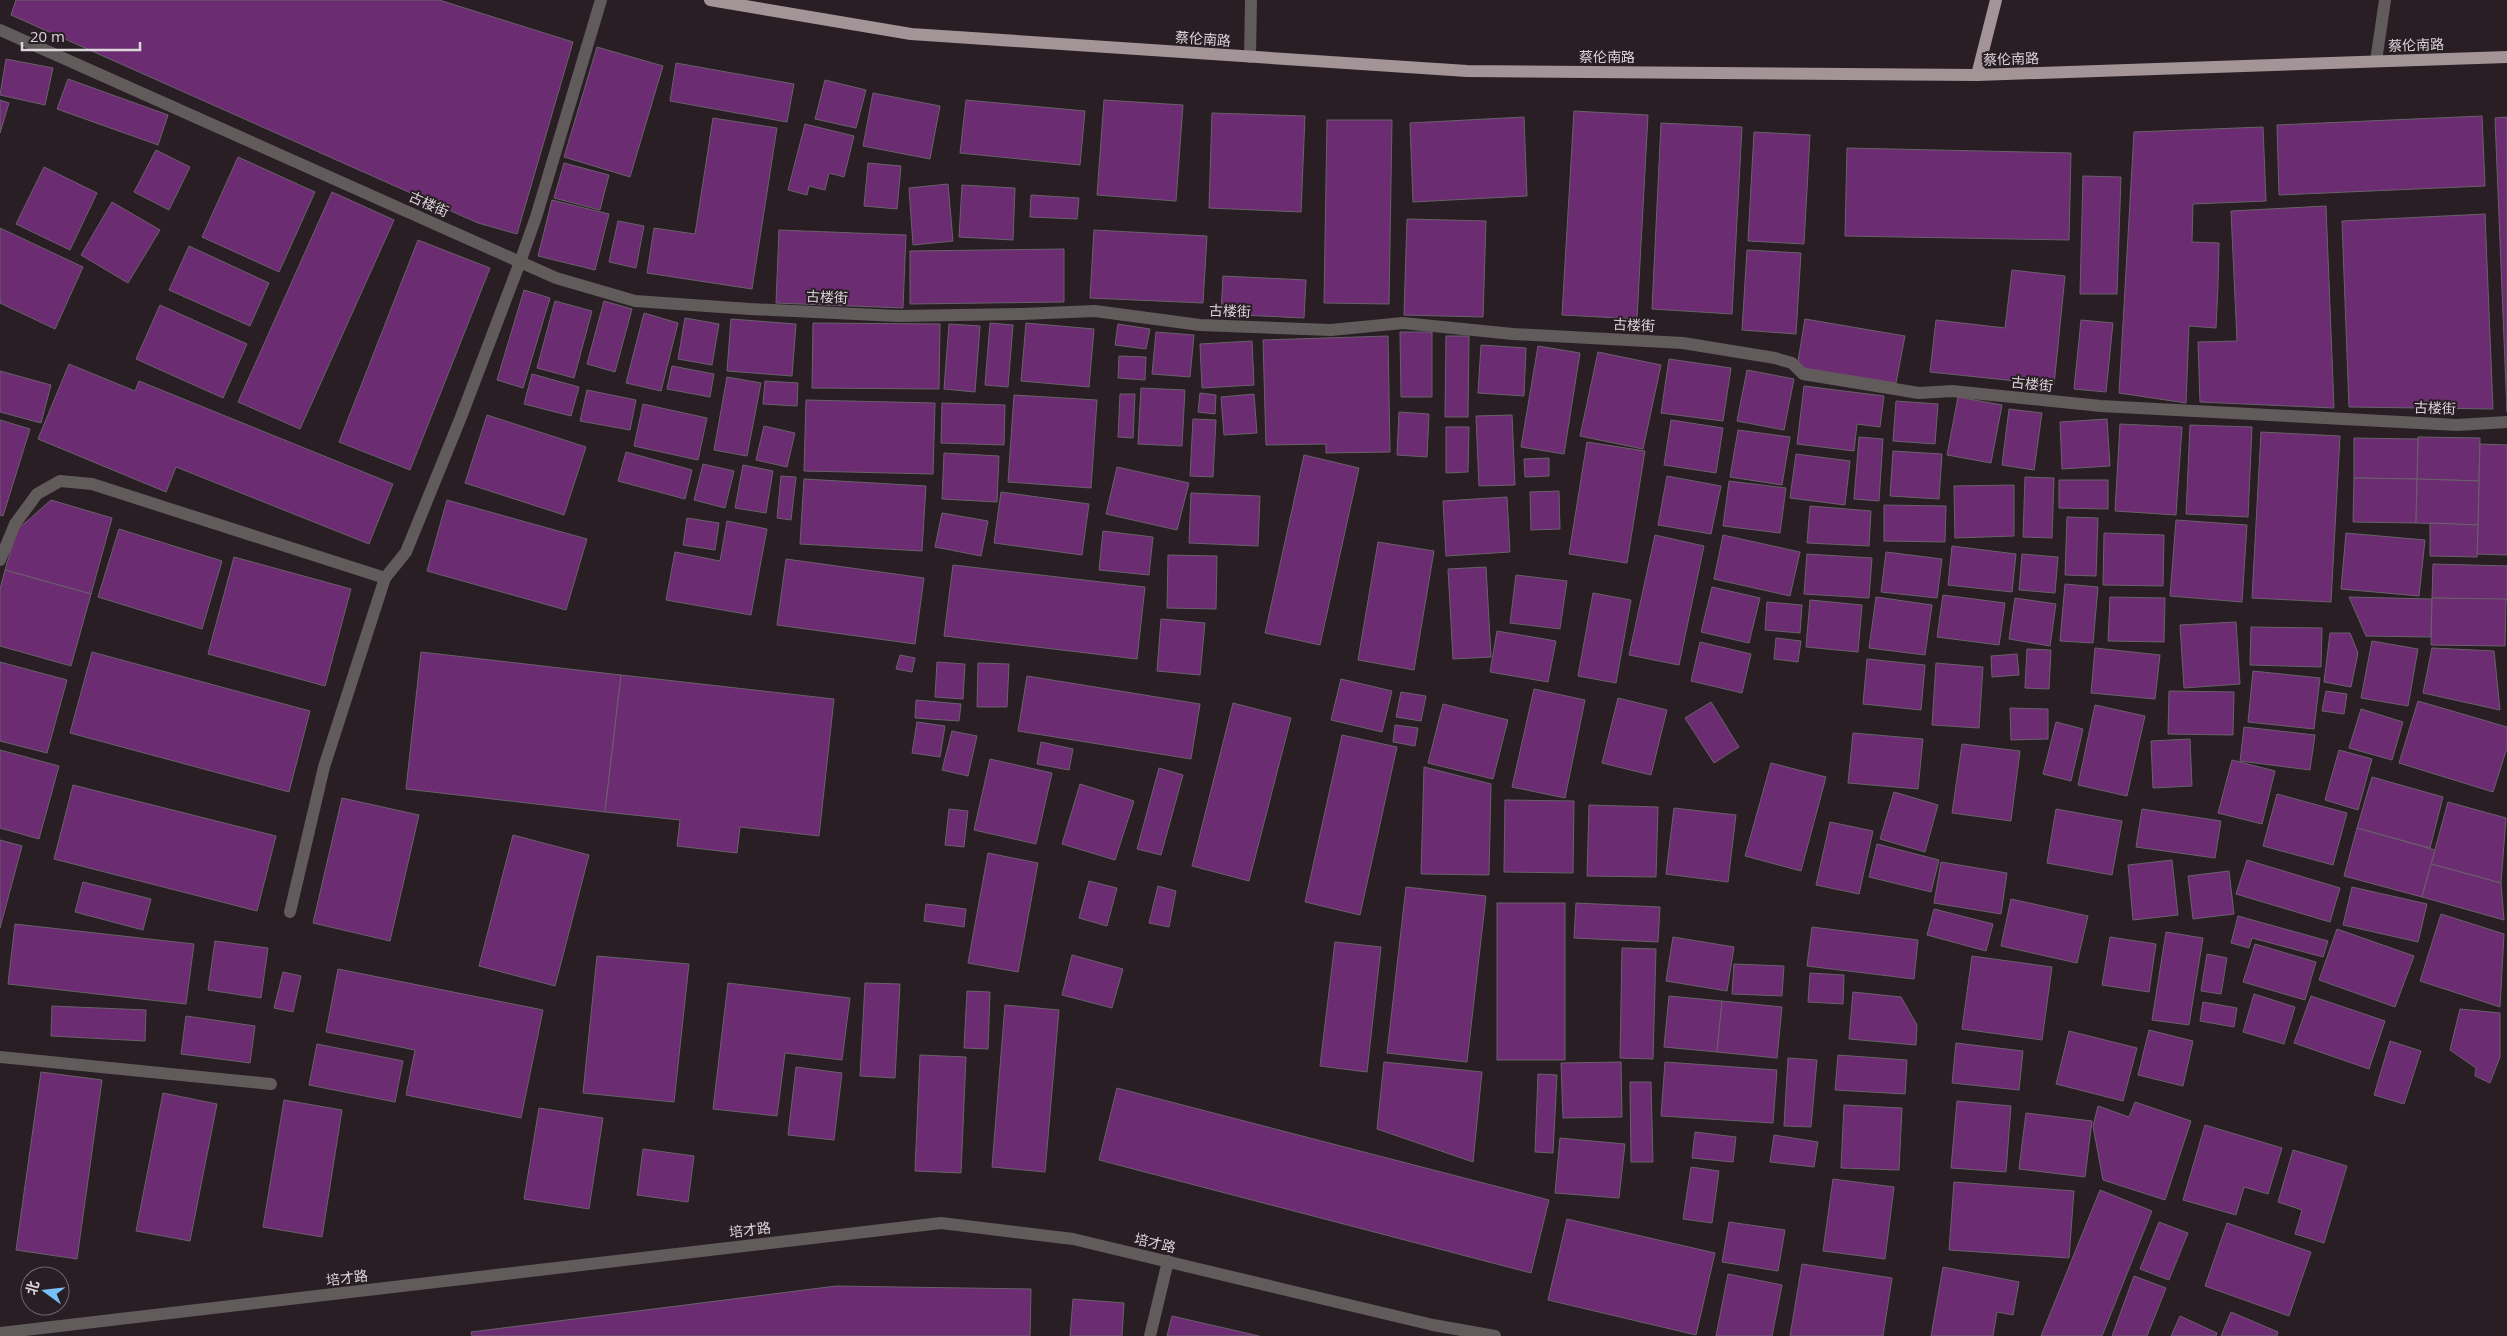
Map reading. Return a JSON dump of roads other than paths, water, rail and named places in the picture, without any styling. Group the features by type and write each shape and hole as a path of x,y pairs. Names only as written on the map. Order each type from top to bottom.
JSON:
{"main road":[{"name":"蔡伦南路","path":"710,0 911,34 1467,71 1977,75 2507,57"},
{"path":"1977,75 1996,0"}],"street":[{"path":"290,912 324,767 385,578 406,552 461,417 520,262 536,217 601,0"},
{"path":"1250,57 1251,0"},
{"path":"2376,62 2385,0"},
{"name":"古楼街","path":"0,30 556,278 635,301 898,316 1095,311 1200,324 1331,330 1403,323 1513,334 1682,343 1775,358 1792,363 1803,374 1919,392 1952,391 2102,406 2304,417 2457,424 2507,422"},
{"path":"0,560 15,524 37,494 60,481 92,484 385,578"},
{"path":"0,1057 271,1084"},
{"name":"培才路","path":"0,1333 941,1223 1074,1239 1433,1325 1495,1336"},
{"path":"1150,1336 1168,1261"}]}
